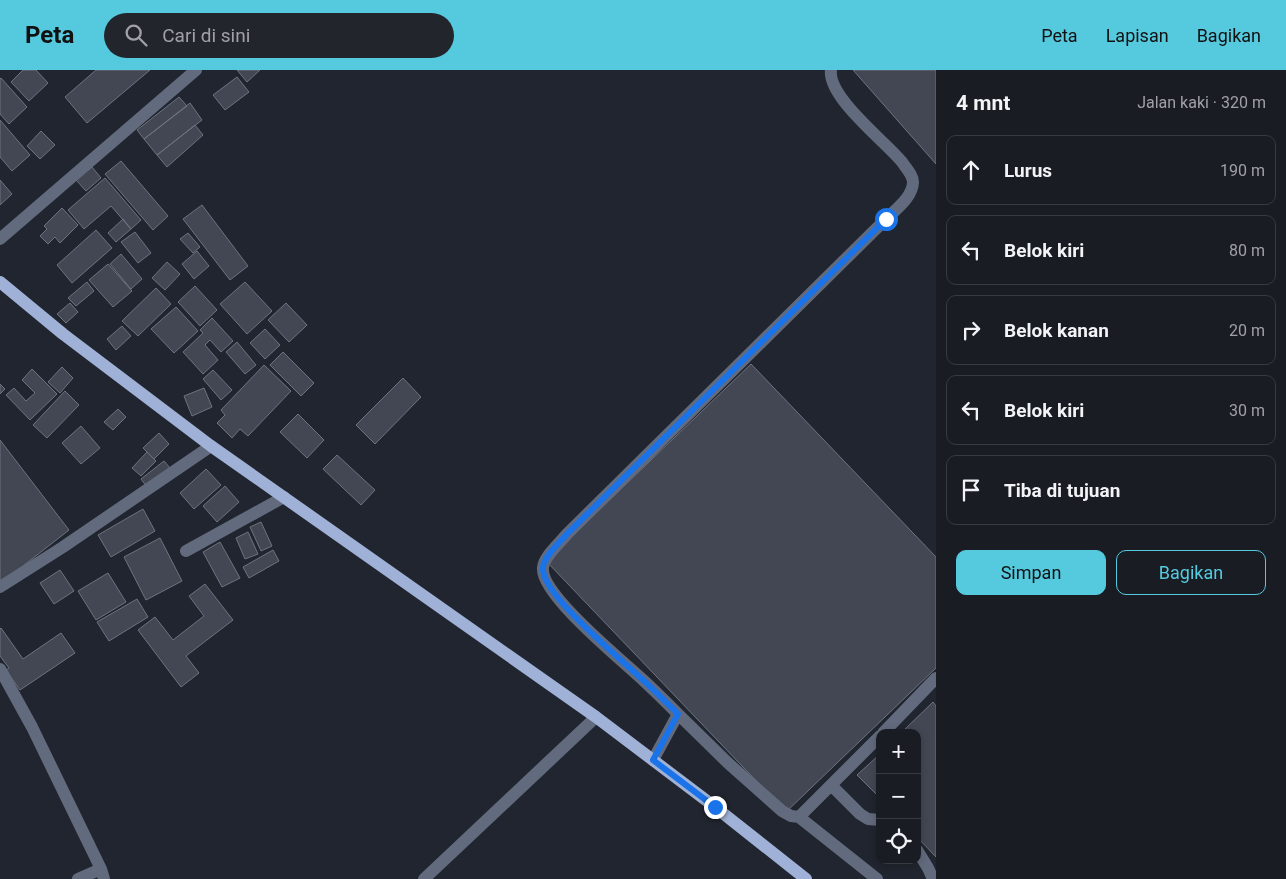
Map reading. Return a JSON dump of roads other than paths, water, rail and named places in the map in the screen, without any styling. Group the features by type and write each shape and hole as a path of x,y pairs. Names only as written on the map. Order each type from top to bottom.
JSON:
{"main road":[{"path":"0,282 71,340 211,446 596,717 806,879"}],"street":[{"path":"830,70 831,78 842,98 907,169 913,181 908,195 879,226 567,534 549,555 543,566 544,575 549,586 573,615 652,688 728,763 782,810 791,816 799,817 877,879"},
{"path":"0,239 189,72"},
{"path":"0,587 211,446"},
{"path":"186,551 284,497"},
{"path":"0,669 32,727 102,874 78,879"},
{"path":"887,729 936,678"},
{"path":"653,760 678,714"},
{"path":"424,879 596,717"},
{"path":"799,817 876,740"},
{"path":"831,785 860,814 868,819 876,820"},
{"path":"921,857 933,879"}]}
